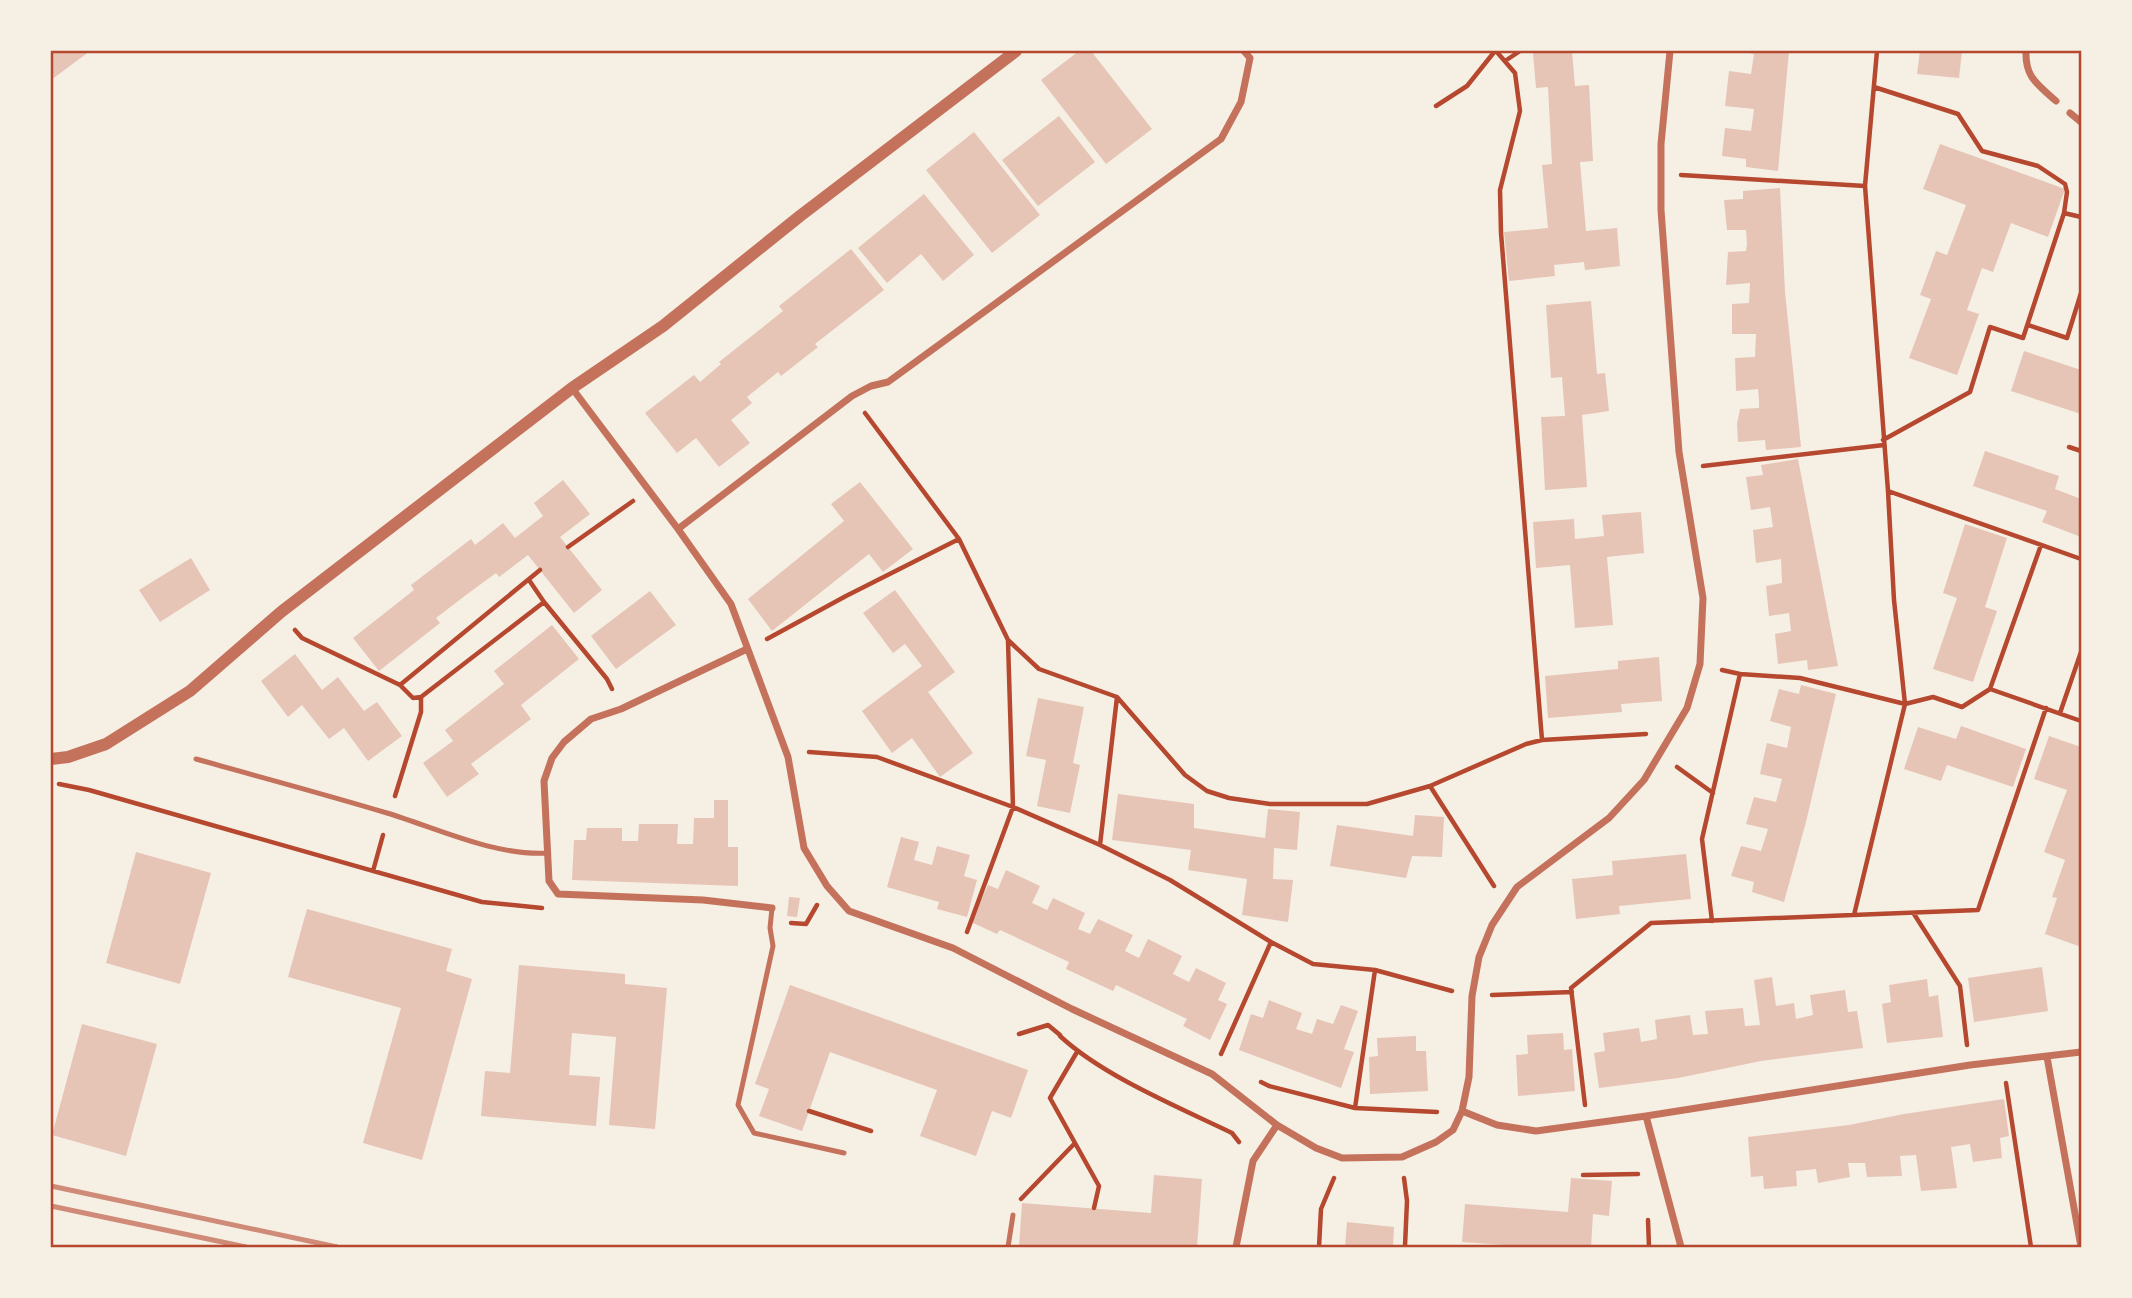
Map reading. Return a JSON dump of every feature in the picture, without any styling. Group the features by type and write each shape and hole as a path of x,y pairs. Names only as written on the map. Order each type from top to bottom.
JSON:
{"street":[{"path":"51,759 68,757 106,744 190,691 281,612 572,388 663,326 800,216 1016,51"},
{"path":"678,529 852,396 871,386 888,382 1221,139 1241,102 1250,58 1244,51"},
{"path":"572,388 731,604 788,757 804,848 827,886 849,911 953,948 1072,1009 1212,1074 1277,1125 1316,1148 1342,1158 1402,1157 1436,1142 1453,1130 1462,1111 1469,1077 1472,996 1479,957 1492,925 1517,887 1609,818 1644,780 1686,708 1700,664 1703,598 1682,468 1662,224 1661,144 1670,51"},
{"path":"2026,51 2025,68 2035,82 2056,101"},
{"path":"2070,113 2081,122"},
{"path":"747,649 621,709 591,719 564,742 552,758 544,780 549,881 558,894 703,900 772,908"},
{"path":"1462,1111 1497,1125 1536,1131 1970,1065 2081,1052"},
{"path":"2047,1057 2081,1247"},
{"path":"1646,1116 1681,1247"},
{"path":"1236,1247 1253,1161 1277,1125"}],"lane":[{"path":"196,759 500,849 528,854 548,853"},
{"path":"772,908 770,928 774,946 738,1105 754,1133 844,1153"},
{"path":"1008,1247 1013,1215"}],"path":[{"path":"1436,106 1467,86 1496,51 1515,73 1520,111 1500,190 1501,233 1542,740"},
{"path":"1505,61 1520,51"},
{"path":"1854,915 1905,704 1894,600 1865,186 1877,51"},
{"path":"1682,468 1884,443 1970,392 1990,327 2023,338 2064,213 2067,192 2065,184 2038,166 1982,151 1958,114 1874,87"},
{"path":"1661,174 1865,186"},
{"path":"2064,213 2081,218"},
{"path":"2028,325 2067,338 2081,293"},
{"path":"852,396 959,539 1008,640 1039,668 1117,696 1185,775 1207,791 1229,798 1270,804 1367,804 1430,786 1526,744 1542,740 1672,732"},
{"path":"2069,447 2081,451"},
{"path":"568,547 648,490"},
{"path":"1888,491 2081,559"},
{"path":"747,649 959,539"},
{"path":"1700,664 1740,674 1800,678 1905,704 1933,697 1962,707 1990,689 2041,545"},
{"path":"400,685 540,570"},
{"path":"529,580 607,679 621,709"},
{"path":"281,612 302,638 400,685 412,698 421,697 544,602"},
{"path":"967,932 1013,807 1008,640"},
{"path":"2060,713 2081,652"},
{"path":"1712,921 1702,839 1740,674"},
{"path":"1990,689 2081,721"},
{"path":"1100,845 1117,696"},
{"path":"373,871 421,712 421,697"},
{"path":"1587,1123 1571,988 1651,923 1978,911 2046,708"},
{"path":"788,757 808,751 877,757 1013,807 1100,845 1170,880 1270,942 1313,964 1375,970 1472,996 1572,992"},
{"path":"1657,758 1685,771 1713,793"},
{"path":"51,783 89,790 482,902 544,908 558,894"},
{"path":"1430,786 1506,905"},
{"path":"772,908 787,923 806,924 827,886"},
{"path":"1914,913 1960,986 1970,1065"},
{"path":"1212,1074 1270,942"},
{"path":"1355,1108 1375,970"},
{"path":"1060,1036 1072,1009"},
{"path":"1019,1034 1048,1025 1077,1052 1232,1133 1253,1161"},
{"path":"1077,1052 1050,1098 1099,1186 1094,1208"},
{"path":"2001,1061 2008,1089 2031,1247"},
{"path":"1259,1081 1355,1108 1421,1112 1462,1111"},
{"path":"809,1111 856,1129 872,1131"},
{"path":"1013,1215 1018,1201 1075,1143"},
{"path":"1402,1157 1408,1201 1405,1246"},
{"path":"1319,1247 1321,1209 1342,1158"},
{"path":"1583,1175 1643,1174"},
{"path":"1647,1209 1650,1232 1648,1247"}],"building":[{"path":"51,51 90,51 51,80"},
{"path":"1079,51 1091,51 1152,129 1106,164 1041,80"},
{"path":"1572,51 1575,86 1589,85 1593,161 1580,162 1586,231 1617,228 1620,266 1585,270 1584,262 1554,265 1555,276 1509,281 1504,232 1548,228 1542,165 1552,164 1548,87 1536,88 1533,53"},
{"path":"1739,51 1789,51 1778,171 1746,167 1746,159 1722,156 1725,128 1751,131 1754,109 1725,106 1729,71 1751,74 1754,54"},
{"path":"1920,51 1962,51 1959,78 1917,74"},
{"path":"1059,116 1095,162 1038,206 1002,160"},
{"path":"974,132 1040,215 992,253 926,170"},
{"path":"1940,144 2065,189 2048,237 2011,223 1993,272 1982,268 1967,310 1979,314 1957,375 1909,358 1931,299 1920,295 1936,251 1947,255 1966,205 1923,189"},
{"path":"1780,188 1785,292 1801,447 1766,450 1765,440 1738,442 1740,409 1759,408 1759,400 1758,389 1736,391 1735,358 1755,357 1756,334 1732,334 1732,304 1749,303 1750,283 1726,285 1728,252 1746,251 1747,244 1746,230 1727,230 1724,200 1743,199 1743,191"},
{"path":"924,194 974,255 943,281 921,254 887,283 858,248"},
{"path":"851,249 884,290 815,344 818,347 781,376 778,372 747,397 752,403 731,420 750,443 719,467 696,438 677,453 645,413 694,375 700,382 721,364 719,362 783,311 779,306"},
{"path":"1591,301 1597,374 1605,373 1609,411 1582,415 1587,487 1545,490 1541,417 1565,416 1562,377 1551,378 1546,305"},
{"path":"2024,351 2081,370 2081,414 2011,391"},
{"path":"1985,451 2059,476 2055,489 2081,499 2081,537 2042,522 2047,511 1973,486"},
{"path":"1798,459 1838,666 1808,670 1807,660 1778,664 1775,634 1791,631 1789,613 1769,616 1766,586 1782,583 1781,559 1756,563 1753,530 1773,527 1770,507 1751,510 1746,477 1763,475 1761,465"},
{"path":"563,480 590,514 560,537 602,590 574,613 528,555 499,577 496,573 436,618 440,623 379,671 353,638 414,590 411,585 471,539 475,545 503,523 515,538 543,516 534,503"},
{"path":"860,482 913,549 883,572 869,554 772,631 748,599 844,521 831,504"},
{"path":"1641,512 1644,553 1607,557 1613,625 1575,628 1570,565 1536,568 1533,522 1574,519 1575,539 1604,536 1602,515"},
{"path":"1965,524 2007,538 1985,607 1997,611 1973,682 1933,669 1957,598 1943,593"},
{"path":"191,558 210,590 160,622 139,590"},
{"path":"895,590 955,672 928,692 973,753 940,777 912,738 892,753 862,711 922,666 905,644 893,653 863,613"},
{"path":"650,591 676,625 616,669 591,636"},
{"path":"552,625 579,659 521,705 531,719 471,764 479,774 447,797 423,763 453,741 445,730 504,684 494,671"},
{"path":"295,654 322,690 338,677 364,711 377,702 402,736 368,761 344,728 329,739 302,705 288,717 261,681"},
{"path":"1659,657 1662,701 1621,704 1622,712 1548,718 1545,676 1618,669 1618,661"},
{"path":"1801,685 1836,694 1784,902 1752,892 1754,882 1731,876 1741,846 1761,851 1768,829 1746,824 1754,797 1776,802 1782,779 1760,774 1767,743 1787,748 1791,727 1770,721 1779,689 1799,694"},
{"path":"1038,698 1084,707 1073,763 1080,765 1070,813 1037,806 1046,760 1026,756"},
{"path":"1961,726 2026,749 2013,787 1947,765 1941,781 1904,769 1918,727 1956,739"},
{"path":"2049,736 2081,747 2081,947 2045,934 2057,898 2052,897 2065,860 2044,852 2067,790 2034,779"},
{"path":"1118,794 1194,804 1194,828 1265,838 1268,809 1300,812 1297,850 1274,848 1273,879 1293,880 1288,922 1242,915 1247,879 1188,870 1191,850 1112,840"},
{"path":"714,800 728,800 728,847 738,847 738,886 572,880 574,840 586,840 587,828 622,828 622,841 638,841 639,824 678,824 677,844 693,844 694,818 714,818"},
{"path":"1415,815 1444,817 1442,857 1412,856 1406,878 1330,866 1337,825 1413,836"},
{"path":"901,837 919,842 914,860 932,865 937,846 970,855 964,876 977,880 967,917 937,909 939,902 887,887"},
{"path":"136,852 211,873 180,984 106,963"},
{"path":"1686,854 1691,899 1619,906 1620,914 1576,919 1572,879 1613,875 1612,861"},
{"path":"1006,870 1040,886 1032,903 1047,910 1053,898 1085,913 1078,929 1090,934 1098,919 1133,935 1125,951 1139,958 1148,939 1182,956 1173,974 1189,982 1196,968 1226,983 1218,1000 1227,1004 1210,1040 1183,1026 1187,1019 1116,985 1113,991 1066,969 1069,962 1000,930 997,934 971,922 988,885 998,889"},
{"path":"789,897 800,898 797,917 787,916"},
{"path":"307,909 452,949 446,971 472,979 422,1160 363,1143 401,1008 288,977"},
{"path":"519,965 625,974 625,984 667,988 655,1129 609,1125 616,1037 572,1033 569,1075 600,1077 596,1126 481,1116 485,1071 510,1073"},
{"path":"2042,967 2048,1011 1974,1022 1968,978"},
{"path":"1772,977 1776,1006 1794,1003 1796,1019 1813,1015 1810,995 1845,990 1848,1012 1857,1011 1863,1048 1761,1061 1678,1078 1599,1088 1594,1053 1605,1051 1603,1033 1639,1028 1641,1042 1657,1039 1655,1020 1690,1015 1693,1035 1708,1034 1705,1011 1743,1008 1745,1026 1760,1025 1754,980"},
{"path":"1927,979 1929,997 1938,995 1943,1037 1887,1043 1882,1004 1891,1002 1889,985"},
{"path":"790,985 1028,1070 1011,1118 992,1111 976,1156 920,1136 937,1090 830,1052 802,1131 759,1116 769,1089 755,1084"},
{"path":"1269,1000 1302,1013 1296,1029 1312,1034 1317,1019 1333,1024 1341,1005 1358,1011 1344,1049 1354,1052 1341,1088 1239,1050 1251,1014 1263,1018"},
{"path":"82,1024 157,1044 126,1156 52,1135"},
{"path":"1563,1033 1564,1050 1572,1049 1575,1091 1518,1096 1516,1055 1528,1054 1527,1035"},
{"path":"1416,1036 1416,1051 1426,1051 1428,1091 1370,1094 1369,1057 1378,1056 1377,1038"},
{"path":"2004,1099 2009,1136 2000,1138 2002,1158 1973,1162 1970,1144 1951,1147 1957,1188 1921,1191 1916,1155 1900,1156 1902,1176 1867,1177 1865,1163 1848,1163 1850,1177 1818,1183 1816,1169 1796,1171 1797,1186 1764,1189 1763,1176 1751,1177 1748,1137 1849,1125"},
{"path":"1154,1175 1202,1179 1197,1247 1019,1247 1022,1203 1151,1213"},
{"path":"1571,1178 1612,1181 1609,1216 1593,1214 1591,1247 1535,1247 1462,1242 1465,1204 1568,1212"},
{"path":"1347,1222 1394,1227 1393,1247 1345,1247"}],"railway":[{"path":"51,1186 337,1247"},
{"path":"51,1206 246,1247"}]}
